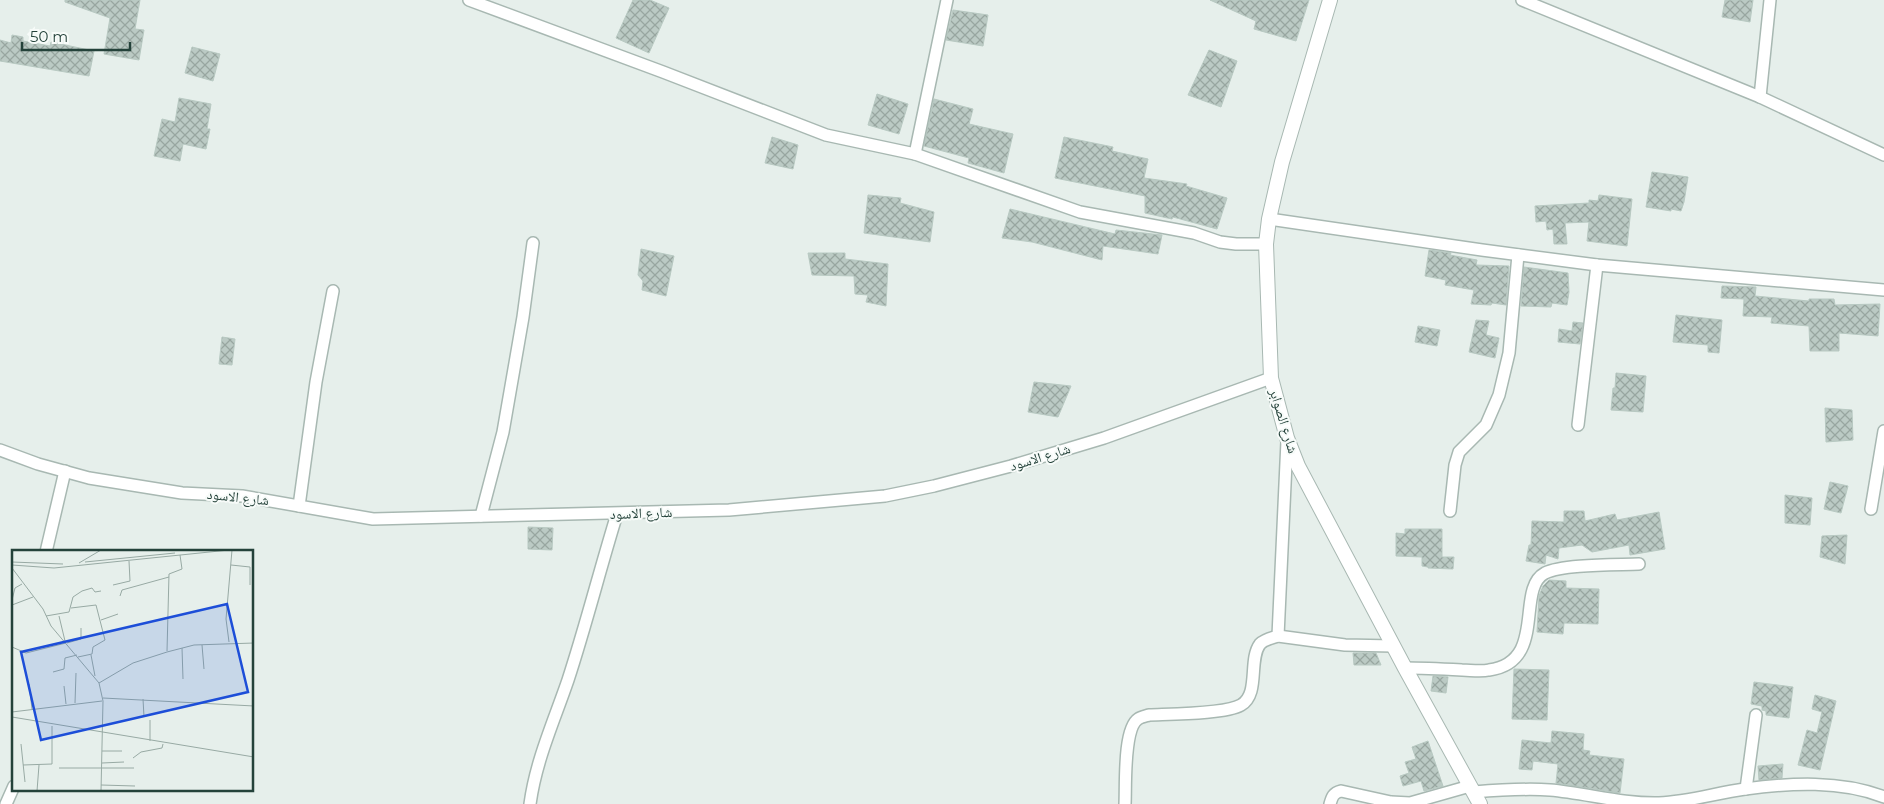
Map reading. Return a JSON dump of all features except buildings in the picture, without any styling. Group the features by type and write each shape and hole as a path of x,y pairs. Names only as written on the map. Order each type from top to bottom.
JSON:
{"street":[{"path":"469,0 826,135 915,154 1080,212 1194,233 1220,242 1266,244"},
{"path":"915,154 947,0"},
{"name":"شارع الصوابر","path":"1330,0 1282,162 1269,219 1266,244 1271,378 1287,438 1298,466 1393,646 1475,794"},
{"path":"1522,0 1760,97 1884,155"},
{"path":"1760,97 1770,0"},
{"path":"1269,219 1596,265 1884,290"},
{"path":"481,516 503,432 523,316 533,243"},
{"path":"1450,511 1458,452 1486,425 1498,395 1509,353 1518,255"},
{"path":"1578,425 1596,265"},
{"path":"300,506 316,382 333,291"},
{"name":"شارع الاسود","path":"0,450 89,478 182,493 242,496 374,520 729,510 884,496 934,486 1011,466 1104,438 1271,378"},
{"path":"1871,509 1884,431"},
{"path":"1278,636 1287,438"},
{"path":"46,550 65,472"},
{"path":"530,804 541,752 568,680 617,514"},
{"path":"1405,668 1489,670 1510,664 1520,653 1527,632 1534,586 1543,574 1562,568 1639,564"},
{"path":"1125,804 1128,742 1132,726 1137,719 1149,715 1225,710 1239,706 1247,701 1251,692 1260,645 1268,639 1278,636 1345,644 1393,646"},
{"path":"1746,789 1756,715"},
{"path":"1330,804 1333,795 1341,791 1391,802 1410,803 1522,789 1550,790 1634,802 1659,803 1682,801 1746,789 1806,784 1843,786 1884,797"},
{"path":"6,804 12,790"}]}
